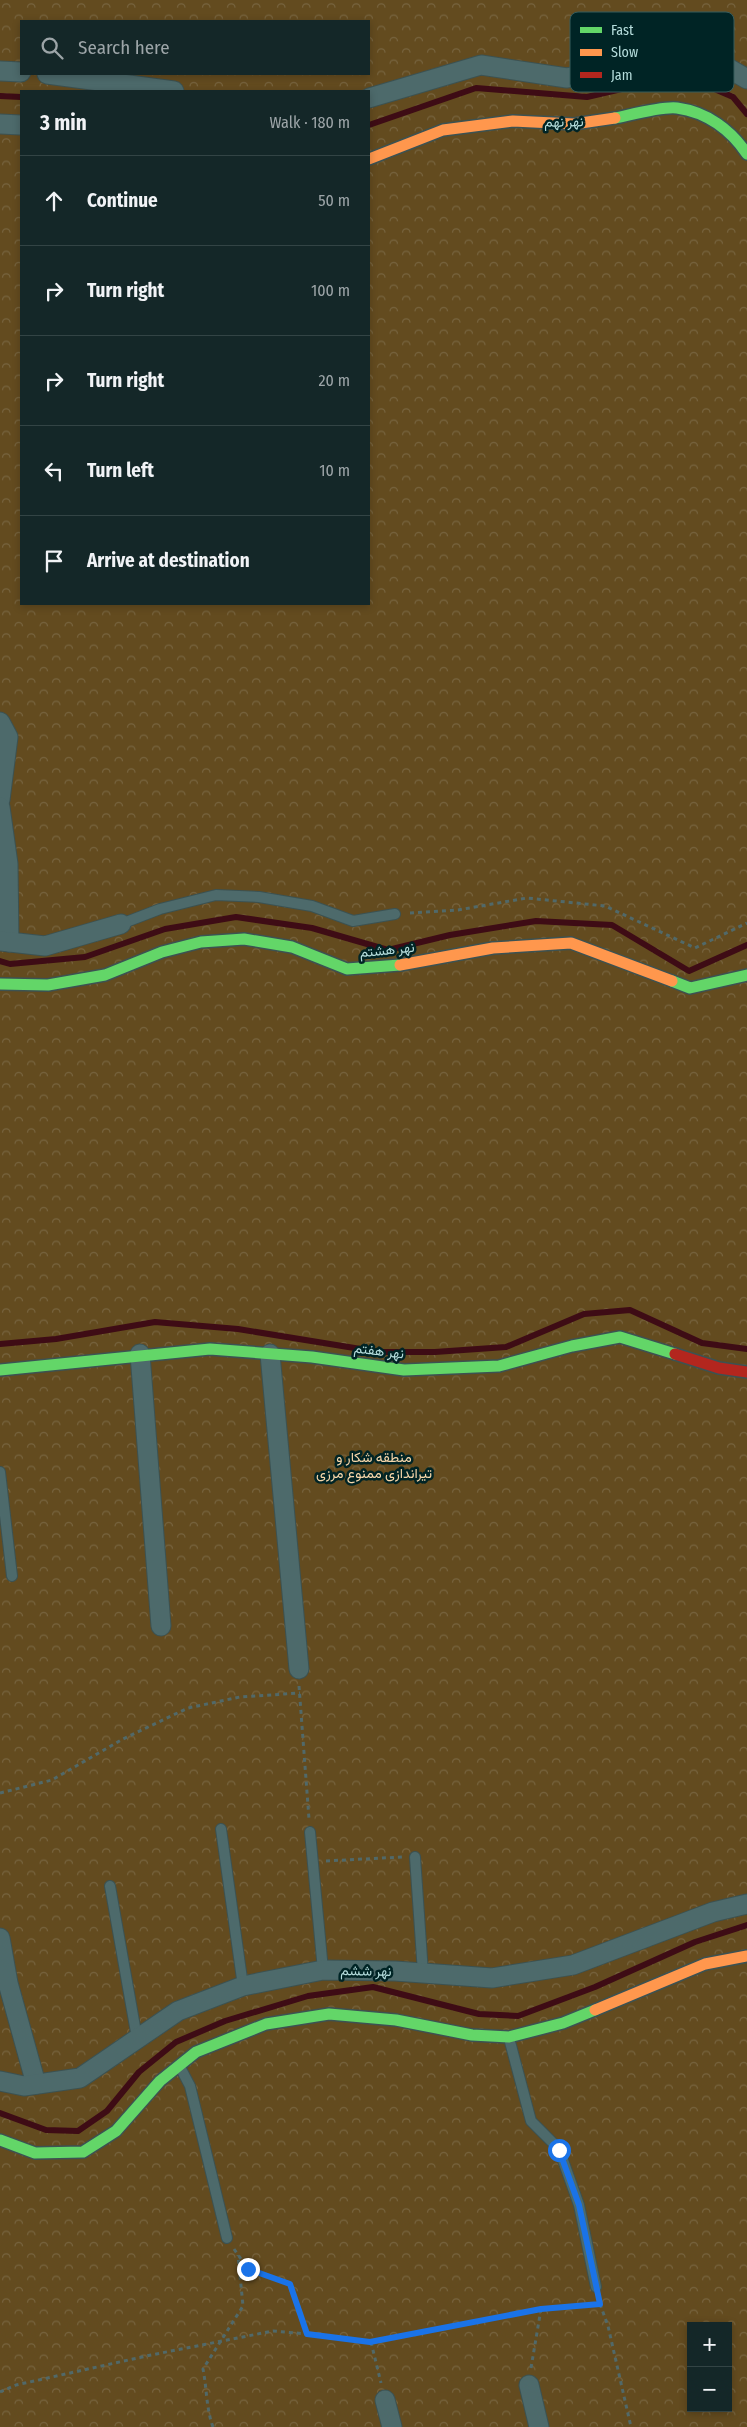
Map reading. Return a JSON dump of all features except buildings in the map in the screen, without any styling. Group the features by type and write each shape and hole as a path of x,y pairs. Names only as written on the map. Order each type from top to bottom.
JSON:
{"street":[{"path":"370,98 481,65 570,77"},
{"path":"0,71 20,72"},
{"path":"734,71 747,78"},
{"path":"54,75 167,90"},
{"name":"نهر نهم","path":"370,160 443,130 513,121 574,124 676,108 713,119 739,142 747,154"},
{"path":"0,124 20,125"},
{"path":"0,722 8,737 0,800"},
{"path":"0,807 8,864 4,942 45,946 121,924"},
{"name":"نهر هشتم","path":"0,984 48,985 105,975 162,952 193,944 244,939 292,947 347,969 384,968 493,948 571,942 690,988 747,975"},
{"name":"نهر هفتم","path":"0,1370 140,1354 210,1349 404,1370 463,1368 499,1366 572,1346 620,1337 719,1368 747,1372"},
{"path":"140,1354 161,1626"},
{"path":"270,1354 299,1670"},
{"name":"نهر ششم","path":"0,2081 24,2086 80,2078 178,2010 243,1986 323,1970 423,1973 492,1978 572,1965 713,1912 747,1904"},
{"path":"0,1938 8,1983 36,2084"},
{"path":"0,2140 35,2153 83,2152 116,2131 160,2081 196,2052 266,2024 329,2014 396,2020 472,2035 509,2037 563,2023 706,1964 747,1956"},
{"path":"529,2385 539,2427"},
{"path":"385,2400 392,2427"}],"lane":[{"path":"121,924 160,910 216,896 259,897 312,906 353,922 395,914"},
{"path":"0,1472 12,1576"},
{"path":"221,1830 243,1986"},
{"path":"310,1832 323,1970"},
{"path":"415,1857 423,1973"},
{"path":"110,1886 137,2038"},
{"path":"509,2037 531,2121 559,2150 579,2205 596,2287"},
{"path":"179,2066 190,2086 227,2238"}],"path":[{"path":"395,914 458,910 527,898 605,906 695,948 747,923"},
{"path":"299,1670 310,1832"},
{"path":"0,1793 52,1780 123,1739 188,1708 240,1696 300,1693"},
{"path":"313,1862 415,1857"},
{"path":"227,2238 248,2269 290,2284 307,2334"},
{"path":"213,2427 206,2409 207,2389 203,2369 243,2306 238,2254"},
{"path":"596,2287 608,2326 631,2427"},
{"path":"0,2392 16,2386 93,2368 273,2331 370,2342 541,2309 600,2304"},
{"path":"529,2385 541,2309"},
{"path":"370,2342 385,2400"}],"green space":[{"name":"منطقه شکار و تیراندازی ممنوع مرزی","path":"0,0 747,0 747,2427 0,2427"}],"waterway":[{"path":"370,125 476,88 587,97 609,92"},
{"path":"721,92 733,97 747,114"},
{"path":"0,96 20,97"},
{"path":"0,961 10,964 85,957 165,929 236,917 312,928 388,950 450,935 536,921 612,925 689,971 747,945"},
{"path":"0,1344 56,1339 155,1322 238,1329 379,1352 435,1352 506,1347 584,1314 630,1310 702,1343 747,1349"},
{"path":"0,2113 46,2130 78,2131 107,2111 139,2072 176,2042 225,2021 308,1996 373,1987 479,2014 518,2016 595,1987 695,1942 747,1925"}],"traffic: fast":[{"path":"615,118 664,108 688,110 708,118 726,130 747,154"},
{"path":"0,984 48,985 105,975 162,952 201,942 244,939 292,947 347,969 400,965"},
{"path":"672,981 690,988 747,975"},
{"path":"0,1370 210,1349 312,1357 404,1370 499,1366 572,1346 620,1337 675,1354"},
{"path":"0,2140 35,2153 83,2152 116,2131 160,2081 196,2052 266,2024 329,2014 396,2020 472,2035 509,2037 563,2023 595,2010"}],"traffic: slow":[{"path":"370,159 443,130 513,121 574,124 615,118"},
{"path":"400,965 493,948 571,943 672,981"},
{"path":"595,2010 705,1964 747,1956"}],"traffic: jam":[{"path":"675,1354 719,1368 747,1372"}],"route":[{"path":"248,2269 290,2284 307,2334 370,2342 541,2309 600,2304 579,2205 559,2150"}]}
